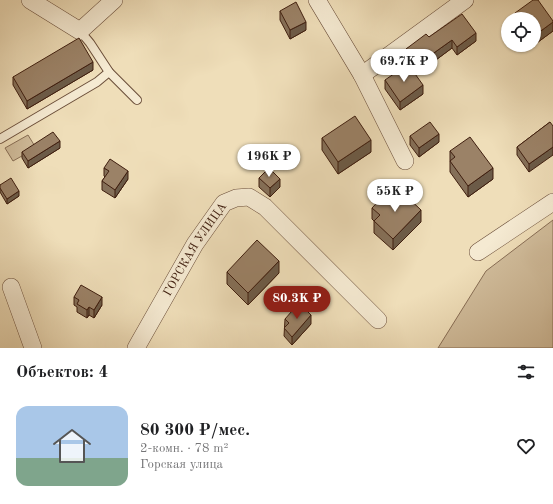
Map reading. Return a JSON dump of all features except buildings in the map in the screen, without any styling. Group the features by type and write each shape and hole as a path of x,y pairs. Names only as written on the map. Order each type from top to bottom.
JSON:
{"street":[{"path":"30,0 80,31 114,0"},
{"path":"317,0 362,75 405,160"},
{"path":"362,75 465,0"},
{"name":"ГОРСКАЯ УЛИЦА","path":"136,348 195,244 224,203 236,198 249,197 264,207 378,320"},
{"path":"478,252 553,202"},
{"path":"11,287 33,348"}],"lane":[{"path":"80,31 90,43 109,72 137,100"},
{"path":"0,139 97,82 109,72"}],"shaded area":[{"path":"28,135 36,148 13,161 5,148"},
{"path":"553,220 553,348 438,348 486,271"}]}
